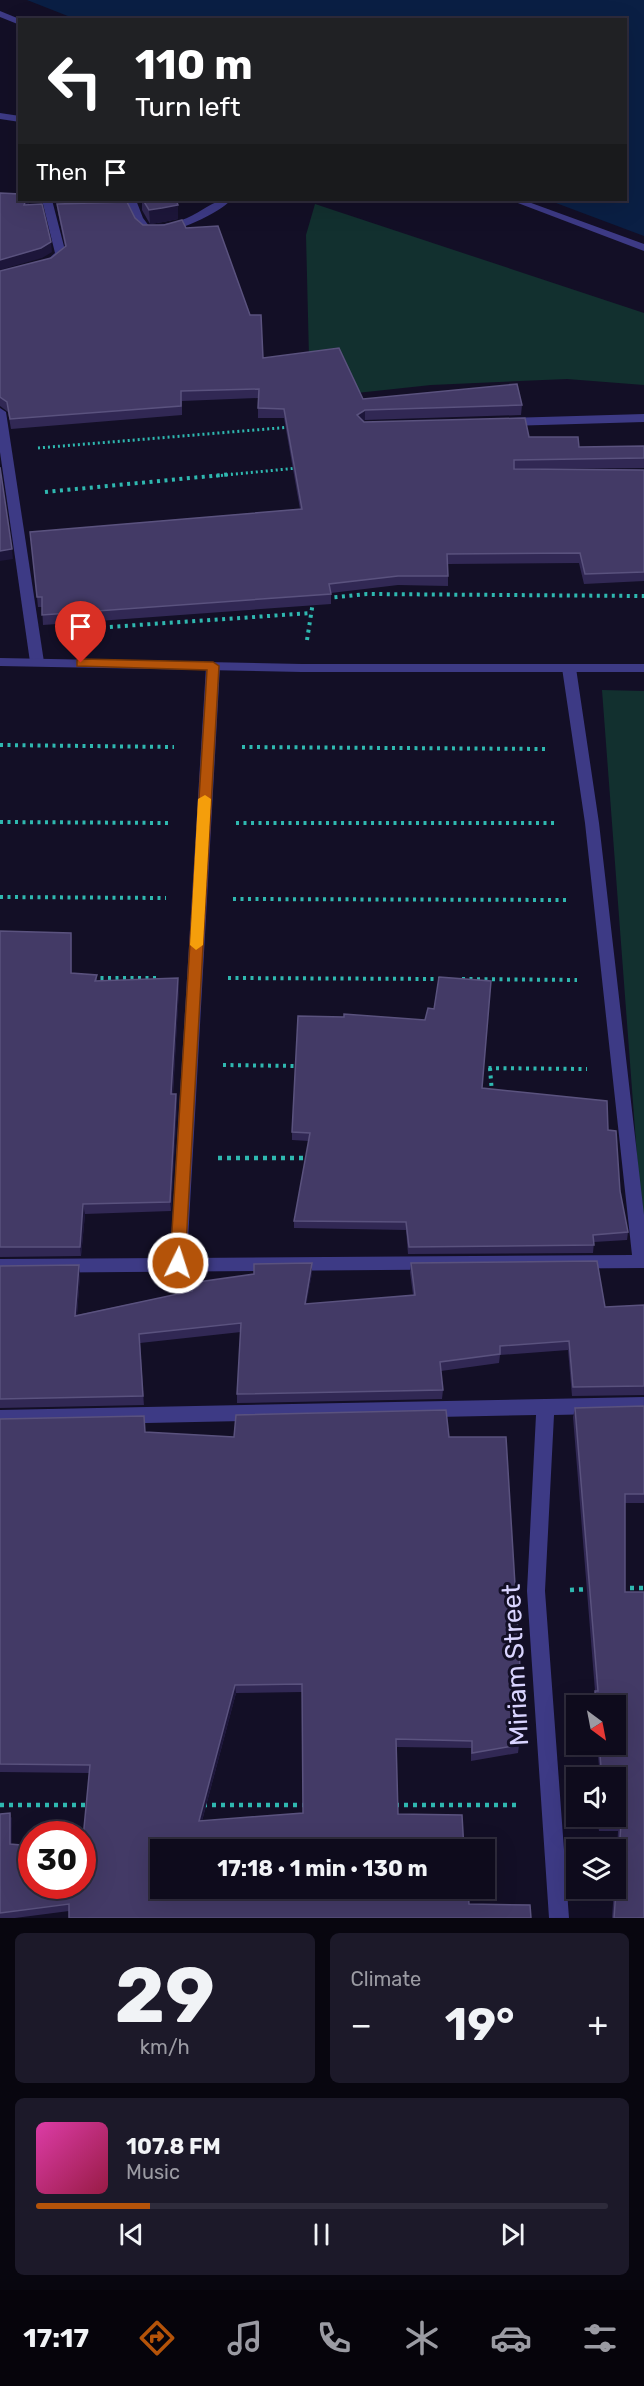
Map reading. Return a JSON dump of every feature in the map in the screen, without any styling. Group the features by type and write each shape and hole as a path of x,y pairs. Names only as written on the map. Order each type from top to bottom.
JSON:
{"street":[{"path":"0,14 18,21"},
{"path":"0,116 18,118"},
{"path":"40,266 52,262 61,254 47,201"},
{"path":"131,201 138,219 146,229 173,228 210,211 225,201"},
{"path":"518,201 644,248"},
{"path":"0,412 37,662"},
{"path":"493,422 644,418"},
{"path":"0,662 302,668 644,668"},
{"path":"178,1263 213,666"},
{"path":"0,1266 178,1263 641,1262 592,823 583,749 569,668"},
{"path":"0,1418 545,1409 644,1405"},
{"name":"Miriam Street","path":"545,1409 536,1590 559,1918"}],"path":[{"path":"6,451 297,426"},
{"path":"13,495 307,467"},
{"path":"324,599 368,594 644,596"},
{"path":"302,668 313,600"},
{"path":"33,632 312,613"},
{"path":"0,745 583,749"},
{"path":"0,822 592,823"},
{"path":"0,897 601,900"},
{"path":"92,978 444,979"},
{"path":"456,979 611,981"},
{"path":"189,1064 304,1066"},
{"path":"478,1068 621,1070"},
{"path":"490,1068 492,1102"},
{"path":"608,1588 644,1587"},
{"path":"536,1590 596,1589"},
{"path":"382,1805 550,1804"},
{"path":"0,1805 96,1805"},
{"path":"191,1805 311,1805"}],"green space":[{"path":"315,204 644,313 644,385 567,379 431,385 310,398 306,235"},
{"path":"602,690 644,691 644,1249"}],"water":[{"path":"27,0 644,0 644,236 551,201 627,201 627,18 73,18"}],"building":[{"path":"0,193 18,194 18,201 26,201 24,205 42,204 51,242 41,248 0,260"},
{"path":"144,201 176,201 178,205 149,210"},
{"path":"127,202 135,218 143,225 164,225 182,220 186,228 218,226 250,315 261,315 263,358 339,348 363,399 517,384 522,405 365,410 357,415 364,422 525,418 529,437 578,437 579,447 644,446 644,458 514,460 514,469 644,470 644,572 585,574 580,553 447,554 448,576 398,576 329,584 331,594 42,615 42,597 37,597 30,532 302,509 284,409 258,408 259,389 181,391 181,406 10,419 7,402 0,397 0,271 51,258 66,246 57,204"},
{"path":"0,467 12,549 0,551"},
{"path":"0,931 71,933 71,973 97,975 95,981 178,978 171,1094 176,1094 170,1202 83,1204 80,1247 0,1247"},
{"path":"439,977 491,981 482,1088 607,1101 608,1130 616,1131 620,1191 628,1232 593,1235 594,1245 409,1247 406,1222 294,1221 310,1133 292,1132 298,1016 344,1017 344,1014 425,1020 428,1008 434,1009"},
{"path":"597,1261 605,1307 644,1305 644,1386 573,1387 569,1341 500,1346 500,1354 440,1362 443,1390 237,1394 241,1323 139,1334 143,1396 0,1399 0,1266 79,1265 75,1316 192,1291 191,1283 254,1274 254,1264 312,1263 305,1304 415,1295 411,1263"},
{"path":"644,1406 644,1494 625,1494 625,1592 644,1592 644,1918 614,1918 615,1899 626,1899 626,1839 620,1839 621,1827 626,1827 626,1767 601,1767 600,1755 626,1755 626,1695 595,1695 595,1691 598,1691 575,1408"},
{"path":"446,1410 449,1437 506,1437 520,1667 512,1669 519,1745 472,1753 472,1741 396,1739 398,1814 462,1815 463,1839 150,1839 150,1899 469,1899 469,1904 530,1905 531,1918 69,1918 69,1904 0,1913 0,1814 10,1813 10,1844 18,1845 18,1899 96,1899 96,1821 85,1821 90,1765 0,1764 0,1419 144,1416 145,1432 234,1437 236,1415","holes":["302,1684 303,1813 199,1821 235,1685"]}],"slow traffic":[{"path":"196,945 205,799"}],"route":[{"path":"81,663 213,666 178,1263"}]}
